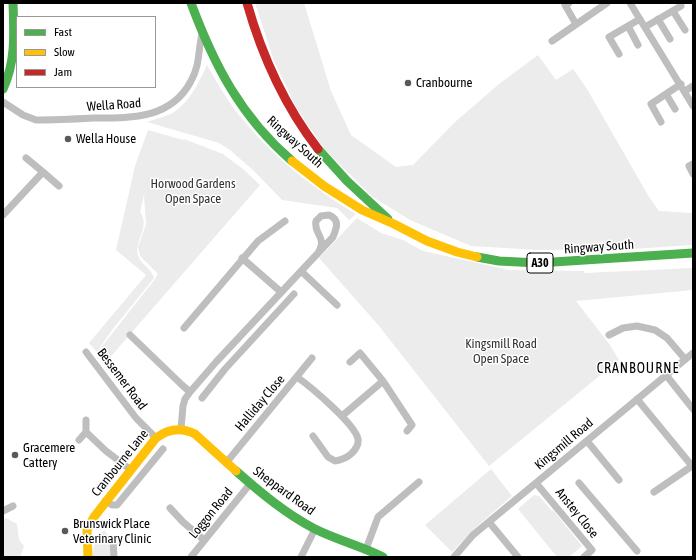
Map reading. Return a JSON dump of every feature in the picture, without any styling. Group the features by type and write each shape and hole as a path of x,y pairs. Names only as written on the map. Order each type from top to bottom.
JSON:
{"main road":[{"path":"3,89 8,78 14,52 13,3"},
{"name":"Ringway South","path":"191,3 211,54 236,98 254,122 276,146 307,173 342,198 376,218 394,224 442,247 481,259 511,262 586,261 693,253"},
{"name":"Ringway South","path":"247,3 262,51 277,83 302,128 340,175 394,224"},
{"name":"Cranbourne Lane","path":"88,557 87,530 105,501 161,433 170,429 181,429"},
{"name":"Sheppard Road","path":"181,429 196,434 226,463 280,508 315,529 383,557"}],"street":[{"path":"569,3 565,5 576,24"},
{"path":"552,41 607,3"},
{"path":"630,3 693,106"},
{"path":"645,27 681,6"},
{"path":"673,11 685,30"},
{"path":"619,54 610,38 640,19"},
{"path":"658,19 670,39"},
{"path":"628,26 638,45"},
{"name":"Wella Road","path":"3,102 23,115 36,120 132,117 159,111 182,96 192,80 199,58 202,33"},
{"path":"661,122 651,104 666,94 693,86"},
{"path":"666,94 675,109"},
{"path":"26,158 59,186"},
{"path":"693,164 689,166 693,174"},
{"path":"3,215 43,172"},
{"path":"181,429 183,406 185,399 190,392 216,362 333,237 338,225 336,220 329,215 321,216 316,222 316,229 321,237 322,244 318,253"},
{"path":"184,328 258,241 285,221"},
{"path":"242,258 281,292"},
{"path":"301,271 338,305"},
{"path":"202,398 225,369 294,294"},
{"path":"609,335 624,328 637,326 655,330 667,338 685,360"},
{"path":"130,335 190,392"},
{"name":"Bessemer Road","path":"86,352 136,418 156,438"},
{"path":"350,362 360,353 383,381 412,424 407,431"},
{"name":"Kingsmill Road","path":"454,557 473,535 488,522 693,353"},
{"name":"Halliday Close","path":"226,463 312,358"},
{"path":"216,362 225,369"},
{"path":"666,375 693,409"},
{"path":"297,377 342,416 355,433 358,440 355,449 347,457 338,461 332,460 313,436"},
{"path":"342,416 383,381"},
{"path":"637,399 693,466 654,492"},
{"path":"79,440 86,432 86,420"},
{"path":"86,432 106,451 130,470"},
{"path":"587,441 619,480"},
{"path":"105,501 112,505 117,505 163,449"},
{"path":"366,549 378,517 419,482"},
{"name":"Anstey Close","path":"536,483 592,550 584,557"},
{"path":"579,483 637,551"},
{"name":"Loggon Road","path":"191,557 250,484"},
{"path":"3,510 13,506"},
{"path":"170,508 183,522 204,540"},
{"path":"488,522 518,557"},
{"path":"301,557 315,529"},
{"path":"113,540 114,557"}],"green space":[{"path":"255,3 304,3 331,91 351,135 396,167 413,165 455,122 499,84 538,55 556,80 573,69 587,89 649,197 659,211 693,213 693,245 632,249 538,250 471,246 410,220 373,197 325,150 296,107 274,61"},
{"path":"207,65 233,108 256,135 282,161 310,184 356,214 349,220 337,208 282,200 254,171 230,150 219,143 147,122 171,114 183,105 195,89"},
{"name":"Horwood Gardens Open Space","path":"148,130 183,140 184,139 223,154 243,169 260,185 106,362 96,354 158,274 140,256 138,247 146,224 144,195 140,212 144,223 137,249 140,260 154,278 112,330 97,352 89,343 146,275 116,250 135,166"},
{"name":"Kingsmill Road Open Space","path":"357,218 381,233 403,240 423,251 509,270 584,271 584,273 693,268 693,290 576,301 610,345 619,360 489,466 379,326 319,258"},
{"path":"491,469 512,496 475,528 452,552 425,525"},
{"path":"534,495 539,496 552,511 553,510 582,546 569,557 557,557 518,509"},
{"path":"6,518 17,524 19,540 24,546 20,557 3,557 3,520"},
{"path":"104,530 111,539 111,557 92,557 95,539"}],"traffic: fast":[{"path":"3,89 12,57 14,36 13,3"},
{"path":"191,3 209,48 231,89 258,126 292,161"},
{"path":"318,149 347,181 388,219"},
{"path":"477,257 499,261 538,263 693,253"},
{"path":"236,471 274,503 304,523 323,533 383,557"}],"traffic: slow":[{"path":"292,161 324,186 362,210 427,241 457,252 477,257"},
{"path":"88,557 87,530 94,517 156,438 161,435 175,430 185,430 195,434 236,471"}],"traffic: jam":[{"path":"247,3 253,23 275,79 295,115 318,149"}],"place":[{"name":"Cranbourne","path":"408,83"},
{"name":"Wella House","path":"68,139"},
{"name":"Gracemere Cattery","path":"15,455"},
{"name":"Brunswick Place Veterinary Clinic","path":"65,531"}],"district":[{"name":"CRANBOURNE","path":"638,369"}]}
